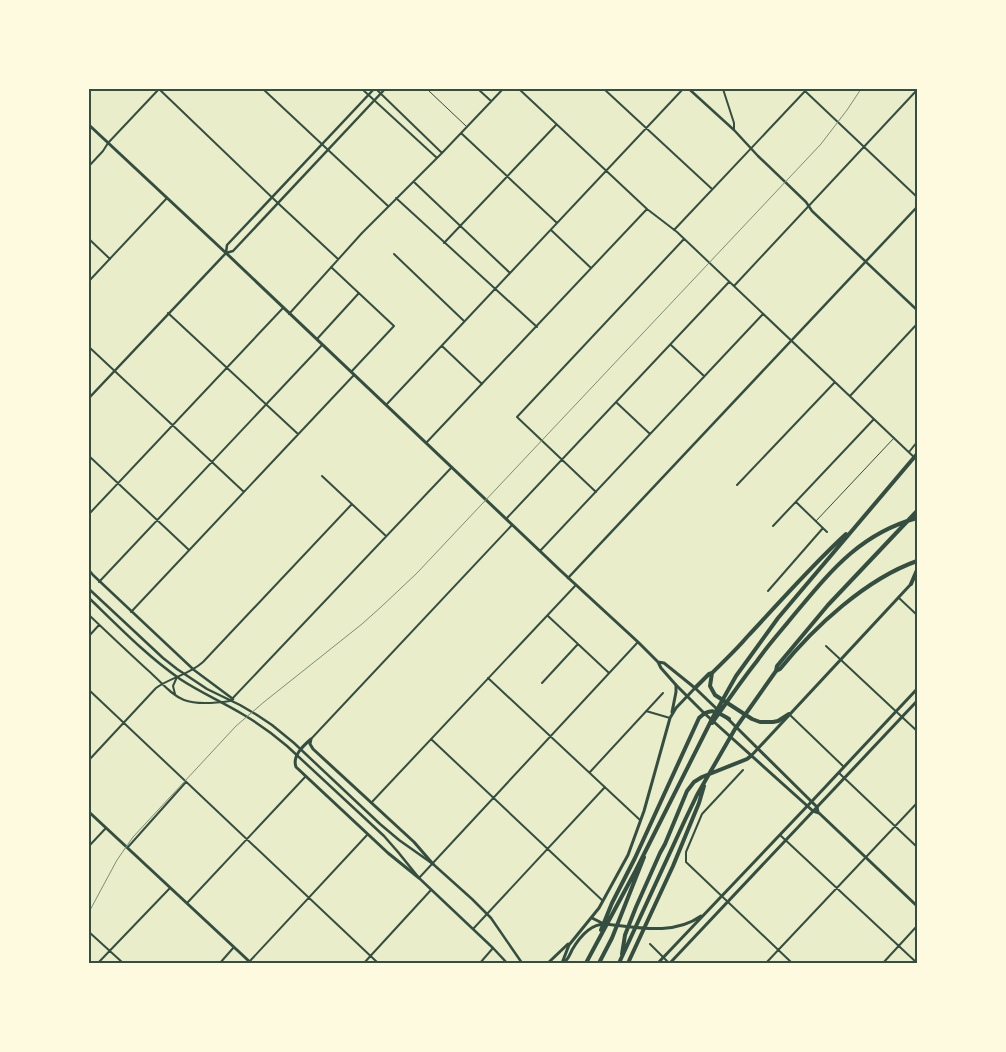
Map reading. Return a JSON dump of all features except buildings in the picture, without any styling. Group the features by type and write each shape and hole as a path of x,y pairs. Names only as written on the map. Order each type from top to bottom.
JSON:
{"highway":[{"path":"694,688 709,674 712,674 859,522 917,454"},
{"path":"619,963 684,820 738,723 828,605 917,511"},
{"path":"705,733 771,642 842,560 869,539 917,518"},
{"path":"586,963 731,685 766,632 833,549"},
{"path":"778,669 833,614 862,591 884,575 917,560"},
{"path":"911,584 917,570"},
{"path":"712,674 710,686 715,695 752,719 760,722 772,722 789,714"},
{"path":"598,941 608,912 635,858 699,718 704,713 716,711 728,720"},
{"path":"621,958 625,935 685,795 694,782 702,777 751,756"},
{"path":"628,963 699,803 706,778"},
{"path":"599,963 612,938 643,863 648,846"}],"main road":[{"path":"89,125 638,642 704,713 751,756 810,804 817,807"},
{"path":"751,756 911,584"},
{"path":"658,662 664,663 694,688 758,748 810,804 813,811 818,813 917,906"},
{"path":"548,963 592,918 628,855 641,821 670,717 676,685"},
{"path":"670,717 694,688"},
{"path":"658,963 917,689"},
{"path":"670,963 917,701"},
{"path":"311,739 303,746 295,759 296,767 388,853 419,878"},
{"path":"311,739 310,744 313,749 414,842 433,864"},
{"path":"817,807 818,813"},
{"path":"89,812 250,962"},
{"path":"562,963 567,960 575,945 586,932 595,926 605,924 670,928 684,925 709,910"},
{"path":"592,918 605,924"},
{"path":"562,963 566,950 572,940"}],"street":[{"path":"89,166 159,89 338,259"},
{"path":"263,89 388,206"},
{"path":"362,89 437,158"},
{"path":"226,253 227,245 375,89 442,153"},
{"path":"89,398 226,253 233,251 385,89"},
{"path":"478,89 491,101"},
{"path":"289,314 388,206 442,153 502,89"},
{"path":"518,89 647,209 684,239 917,460"},
{"path":"604,89 712,189"},
{"path":"386,405 683,89"},
{"path":"689,89 734,130 812,211 917,310"},
{"path":"723,89 734,123 734,130"},
{"path":"674,230 806,90 917,197"},
{"path":"734,286 917,90"},
{"path":"444,243 557,124"},
{"path":"461,132 557,223"},
{"path":"413,181 510,273"},
{"path":"89,282 167,198"},
{"path":"396,198 537,326"},
{"path":"568,578 917,207"},
{"path":"426,443 647,209"},
{"path":"551,230 591,268"},
{"path":"89,238 110,259"},
{"path":"596,492 517,417 684,239"},
{"path":"394,254 464,321"},
{"path":"131,612 298,434 394,326 331,267"},
{"path":"506,519 729,282"},
{"path":"317,339 359,293"},
{"path":"89,514 283,308"},
{"path":"168,313 298,434"},
{"path":"540,551 763,314"},
{"path":"850,396 917,324"},
{"path":"100,582 322,345"},
{"path":"442,345 482,384"},
{"path":"671,345 704,376"},
{"path":"89,347 244,492"},
{"path":"737,485 835,382"},
{"path":"616,402 650,434"},
{"path":"773,526 874,419"},
{"path":"909,452 917,442"},
{"path":"89,456 189,550"},
{"path":"89,615 176,696 184,700 196,702 230,701 452,467"},
{"path":"322,476 386,536"},
{"path":"796,502 827,532"},
{"path":"89,760 154,690 194,670 203,662 352,504"},
{"path":"311,739 512,525"},
{"path":"768,591 823,528"},
{"path":"89,570 194,670 233,699"},
{"path":"911,584 917,577"},
{"path":"371,803 576,585"},
{"path":"89,589 163,658 184,674 248,709 294,742 388,831 433,864 466,893 487,914 522,963"},
{"path":"89,598 154,659 172,673 198,690 245,715 272,733 295,753 384,836 419,878 507,963"},
{"path":"899,598 917,615"},
{"path":"548,616 609,673"},
{"path":"89,636 99,625"},
{"path":"419,878 638,642"},
{"path":"542,683 578,644"},
{"path":"826,646 917,731"},
{"path":"176,696 173,688 178,677"},
{"path":"488,678 641,821"},
{"path":"89,690 378,963"},
{"path":"590,772 663,693"},
{"path":"646,711 670,717"},
{"path":"789,714 844,767"},
{"path":"431,739 603,901"},
{"path":"743,770 702,814 686,852 686,862 792,963"},
{"path":"839,773 917,847"},
{"path":"187,904 306,776"},
{"path":"127,848 186,782"},
{"path":"473,929 606,787"},
{"path":"766,963 917,803"},
{"path":"89,846 106,828"},
{"path":"250,962 368,834"},
{"path":"780,835 917,963"},
{"path":"98,963 170,888"},
{"path":"364,963 432,890"},
{"path":"883,963 917,926"},
{"path":"89,932 122,963"},
{"path":"650,944 670,963"},
{"path":"220,963 234,947"},
{"path":"480,963 493,948"}],"lane":[{"path":"429,91 466,127"},
{"path":"816,521 894,438"}],"railway":[{"path":"89,912 117,860 133,837 236,726 362,624 417,573 821,144 861,89"}]}
